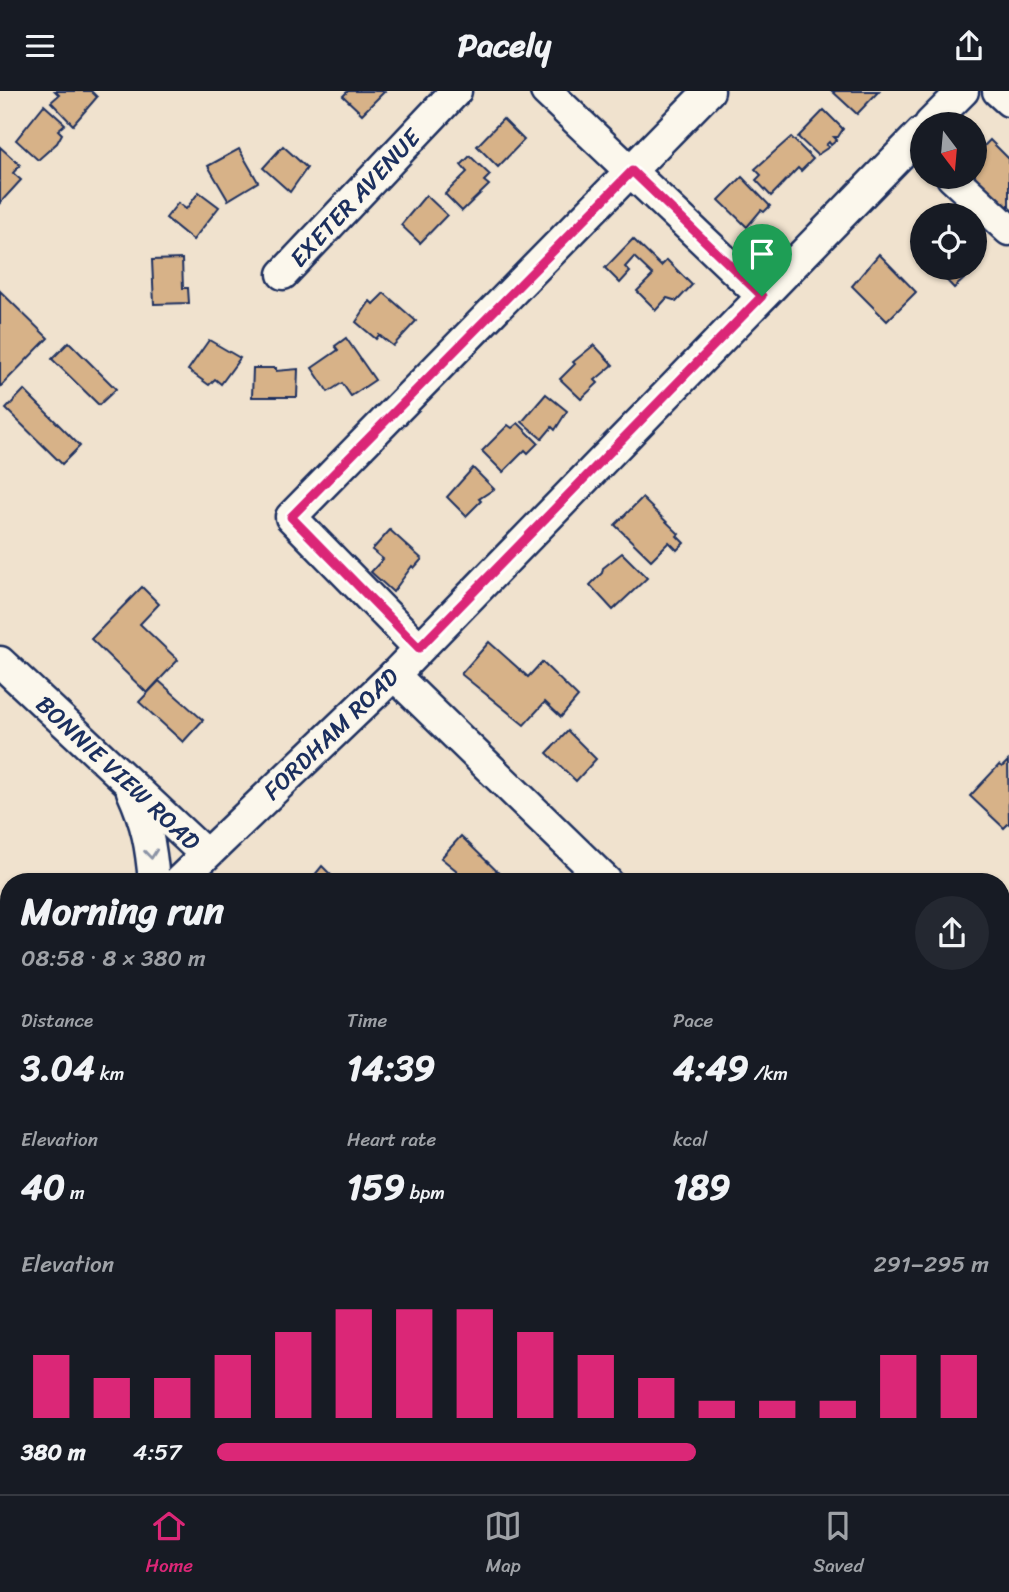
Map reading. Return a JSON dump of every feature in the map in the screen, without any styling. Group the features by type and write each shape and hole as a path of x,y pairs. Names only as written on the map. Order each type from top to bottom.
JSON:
{"street":[{"name":"EXETER AVENUE","path":"283,274 456,91"},
{"path":"546,91 762,296"},
{"path":"419,648 291,517 709,91"},
{"name":"FORDHAM ROAD","path":"944,112 964,91"},
{"path":"998,91 1009,101"},
{"name":"FORDHAM ROAD","path":"187,873 394,674 910,148"},
{"path":"965,189 1009,230"},
{"name":"BONNIE VIEW ROAD","path":"0,662 205,855"},
{"path":"394,674 598,873"},
{"path":"128,781 145,822 153,854 154,873"}],"building":[{"path":"55,91 91,91 97,97 73,125 51,102 59,95"},
{"path":"348,91 385,91 362,114 343,96"},
{"path":"832,91 879,91 857,114"},
{"path":"44,105 65,124 58,130 62,134 57,143 38,160 16,140"},
{"path":"824,110 843,129 838,137 834,137 837,140 831,145 829,142 826,145 829,147 817,155 798,137"},
{"path":"503,119 524,140 498,167 477,146"},
{"path":"791,137 813,159 801,171 798,168 771,196 756,180 761,175 755,169"},
{"path":"990,140 1009,159 1009,228 987,203 970,189 987,189 987,143"},
{"path":"283,146 307,168 290,192 263,168"},
{"path":"0,147 20,165 13,173 21,180 0,203"},
{"path":"239,149 258,182 228,200 208,166"},
{"path":"470,156 490,175 484,181 489,185 462,211 445,194 467,172 461,165"},
{"path":"742,177 770,206 764,212 761,210 747,227 719,200"},
{"path":"199,192 219,207 193,240 166,218 178,203 186,209"},
{"path":"426,195 447,215 420,243 401,225"},
{"path":"633,239 661,266 667,260 692,285 677,301 667,298 656,310 637,291 653,275 634,257 625,267 630,272 620,283 605,268"},
{"path":"879,254 916,292 887,321 852,286"},
{"path":"182,259 183,288 188,288 189,303 154,304 152,260"},
{"path":"946,280 963,280 954,288"},
{"path":"0,291 48,338 0,387"},
{"path":"384,293 416,321 393,346 379,335 376,339 356,322 370,301 373,304"},
{"path":"346,338 375,380 351,396 342,383 328,392 312,368 338,350 335,346"},
{"path":"209,340 240,358 221,384 215,379 209,385 188,370"},
{"path":"69,342 116,389 99,405 52,359"},
{"path":"594,345 613,365 595,380 598,383 581,399 560,379 575,364 573,362"},
{"path":"253,368 276,368 276,371 298,369 297,397 252,397"},
{"path":"24,390 80,446 62,464 6,409"},
{"path":"546,394 567,411 555,430 552,427 542,439 522,422"},
{"path":"518,423 538,443 528,453 525,450 503,472 482,451 508,425 512,428"},
{"path":"473,468 494,489 479,499 481,501 466,516 447,497"},
{"path":"642,498 679,534 677,536 684,543 677,550 669,542 651,560 615,525"},
{"path":"390,530 422,559 414,568 412,566 393,592 371,572 383,559 372,550"},
{"path":"622,553 647,578 613,610 590,585 602,573 603,568"},
{"path":"142,587 159,604 140,624 178,660 147,693 91,639"},
{"path":"489,642 528,677 542,662 578,697 561,717 545,702 524,725 461,674"},
{"path":"159,681 203,720 183,742 139,702"},
{"path":"568,731 596,759 576,781 547,753"},
{"path":"1008,761 1009,823 1004,828 970,796 999,765 1002,767"},
{"path":"461,836 499,873 455,873 457,871 441,858"},
{"path":"322,866 329,873 316,873"}],"route":[{"path":"632,171 762,296 419,648 291,517 632,171"}]}
